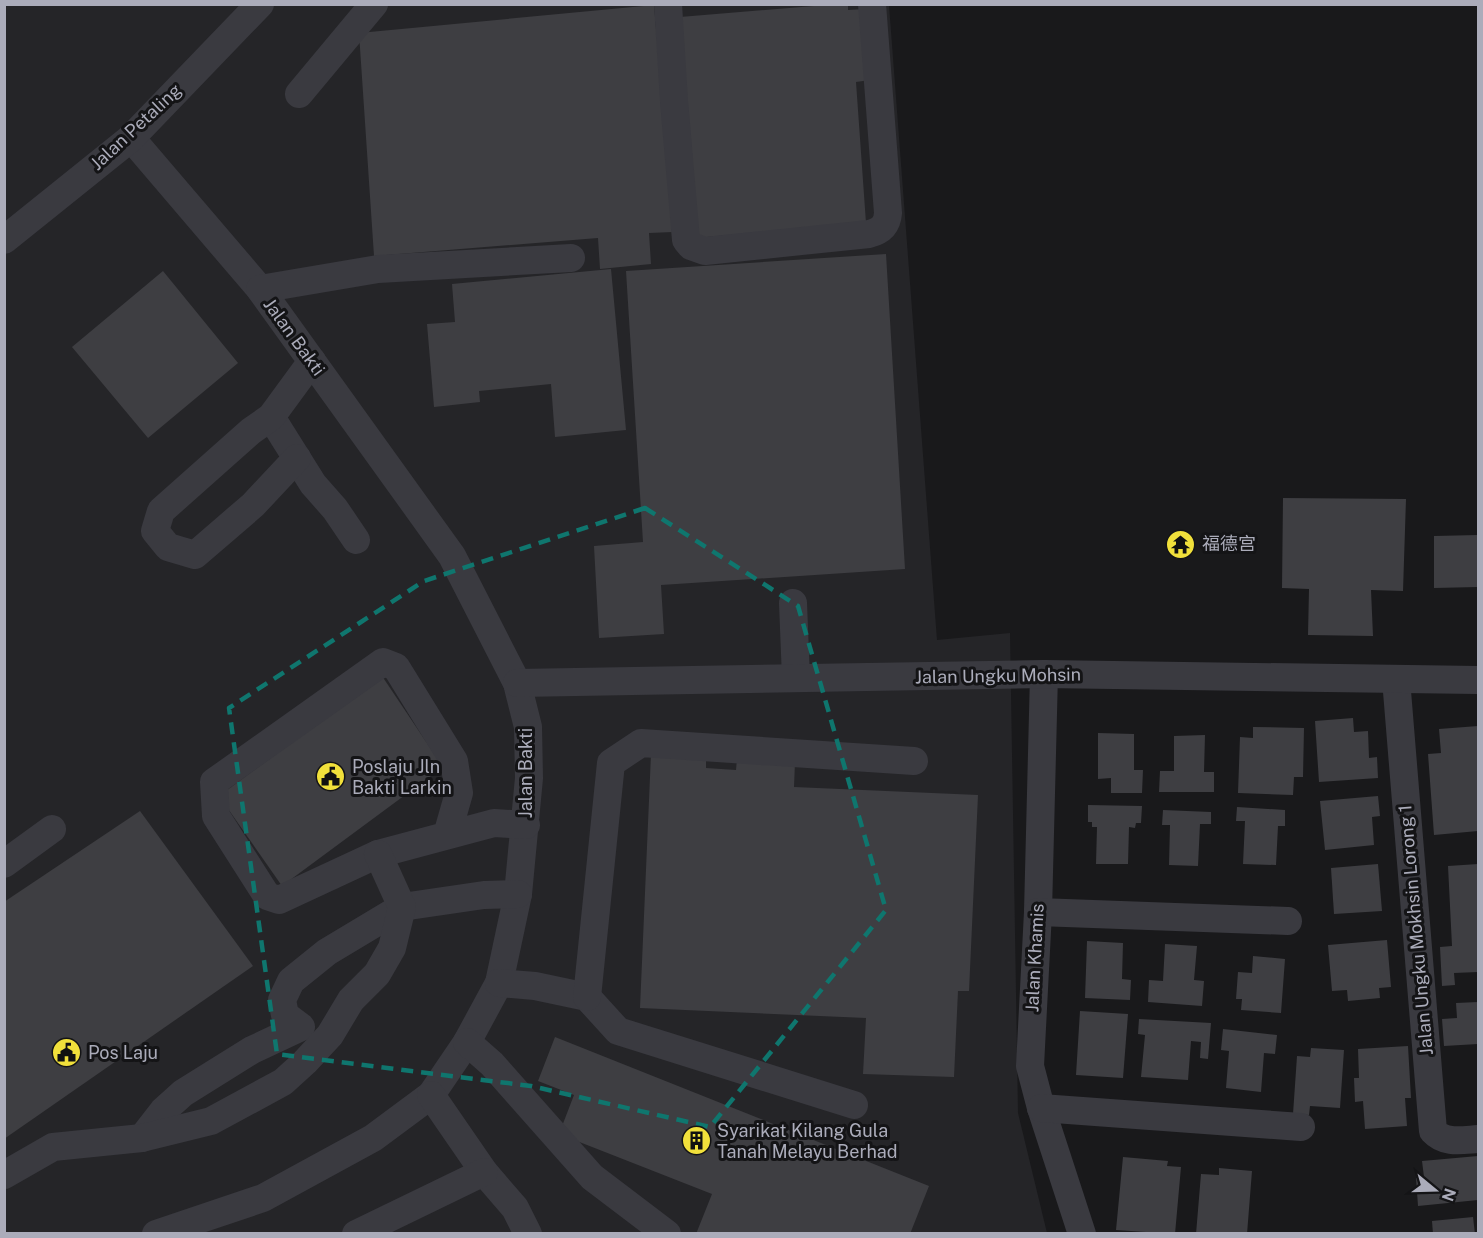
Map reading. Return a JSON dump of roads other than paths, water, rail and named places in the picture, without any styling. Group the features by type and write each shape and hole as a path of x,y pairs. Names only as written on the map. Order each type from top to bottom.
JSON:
{"street":[{"name":"Jalan Petaling","path":"4,240 130,138 260,4"},
{"path":"299,94 374,4"},
{"path":"668,4 686,240 697,250 705,251 869,234 883,228 888,213 872,4"},
{"name":"Jalan Bakti","path":"130,138 260,289 452,556 517,683 528,727 529,778 526,825 518,894 499,983 467,1042 431,1095 373,1138 263,1198 156,1233"},
{"path":"260,289 378,269 571,258"},
{"path":"297,458 253,505 195,555 168,547 155,531 161,511 251,431 271,417 312,361"},
{"path":"271,417 313,484 335,509 356,540"},
{"path":"793,603 796,678"},
{"path":"447,835 459,793 454,761 396,667 383,662 214,782 216,816 267,896 279,900 378,854 494,823 526,825"},
{"name":"Jalan Ungku Mohsin","path":"517,683 1044,674 1479,680"},
{"name":"Jalan Khamis","path":"1044,674 1038,912 1030,1066 1041,1108 1082,1233"},
{"name":"Jalan Ungku Mokhsin Lorong 1","path":"1396,679 1432,1131 1439,1138 1447,1141 1479,1140"},
{"path":"587,997 610,763 641,743 914,761"},
{"path":"4,864 52,829"},
{"path":"4,1175 53,1147 142,1138 211,1121 283,1082 330,1035 351,1000 377,974 392,948 402,907 378,854"},
{"path":"301,1027 285,1015 282,1000 291,981 327,952 402,907 484,895 518,894"},
{"path":"1038,912 1288,921"},
{"path":"499,983 587,997 618,1031 854,1105"},
{"path":"142,1138 163,1111 183,1092 252,1050 351,1000"},
{"path":"467,1042 492,1065 592,1177 667,1233"},
{"path":"431,1095 484,1172 515,1208 528,1233"},
{"path":"1041,1108 1301,1127"},
{"path":"356,1233 484,1172"}],"place":[{"name":"福德宫","path":"1181,544"},
{"name":"Poslaju Jln Bakti Larkin","path":"331,777"},
{"name":"Pos Laju","path":"67,1053"},
{"name":"Syarikat Kilang Gula Tanah Melayu Berhad","path":"696,1141"}]}
